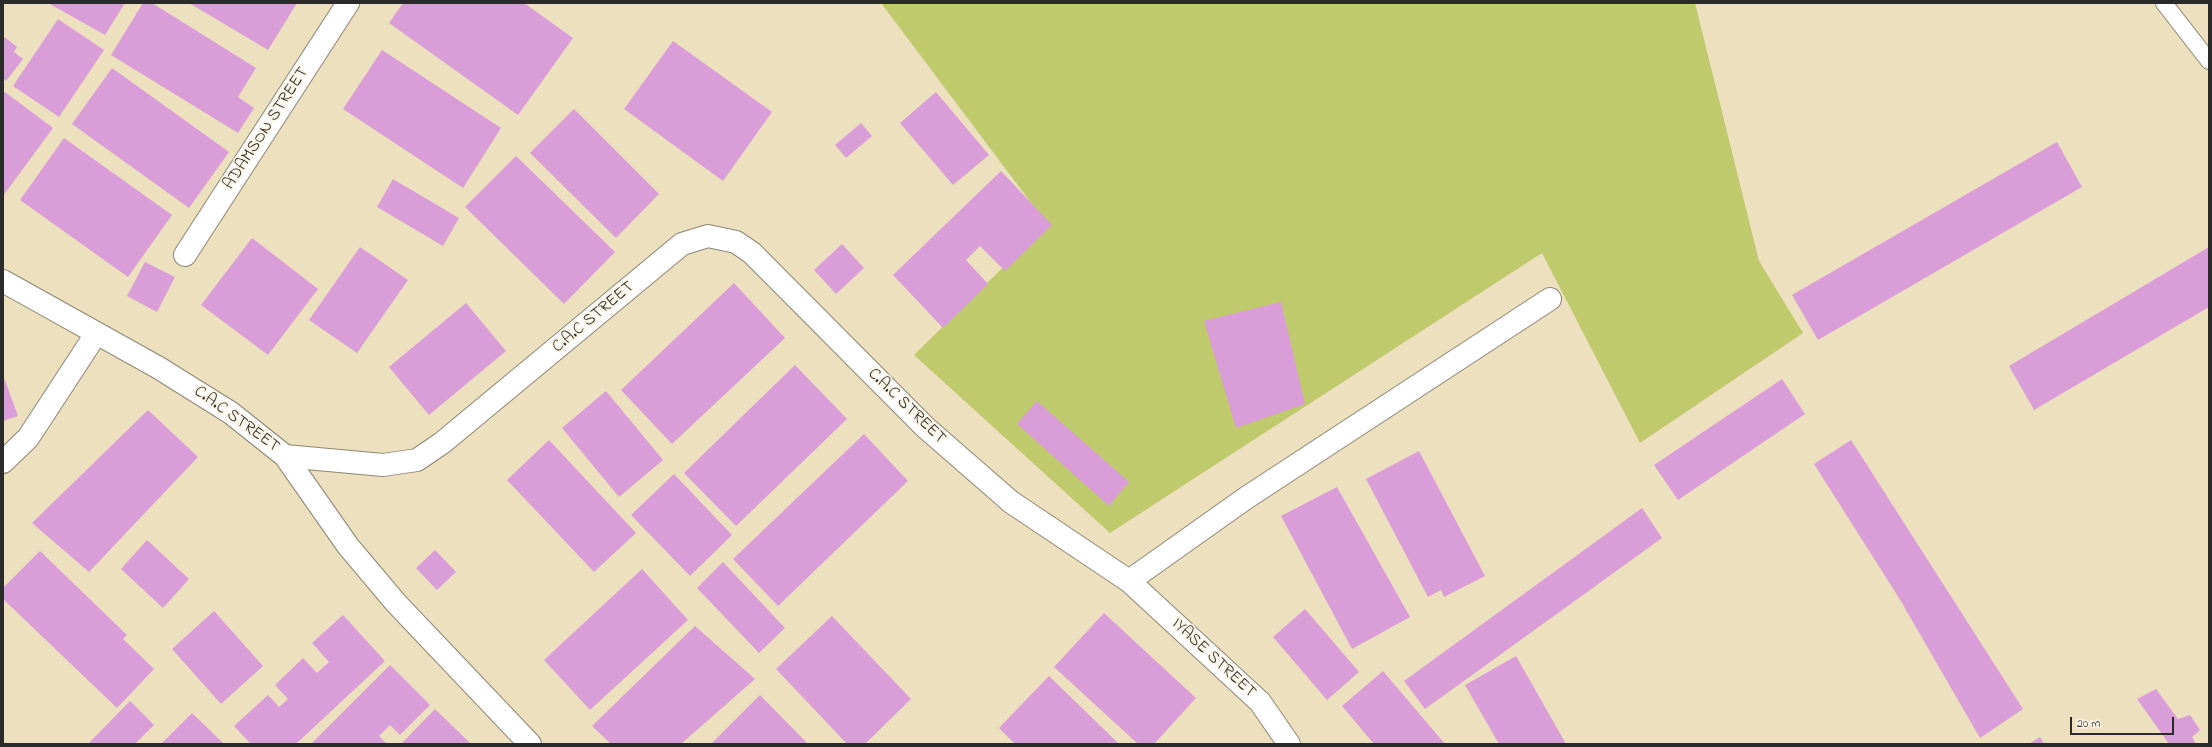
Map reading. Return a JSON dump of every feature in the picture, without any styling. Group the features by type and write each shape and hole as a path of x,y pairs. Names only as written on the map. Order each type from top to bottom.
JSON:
{"street":[{"name":"ADAMSON STREET","path":"185,255 348,3"},
{"name":"C.A.C STREET","path":"3,282 159,368 224,409 285,456 383,465 417,460 442,443 682,244 708,236 736,242 752,252 925,427 1011,502 1129,581"},
{"path":"1129,581 1246,498 1550,299"},
{"path":"3,462 28,438 96,334"},
{"path":"285,456 352,552 396,603 530,744"},
{"name":"IYASE STREET","path":"1129,581 1260,702 1289,744"}],"lane":[{"path":"2164,3 2209,61"}],"green space":[{"path":"881,3 1695,3 1759,261 1803,333 1640,443 1542,253 1110,533 914,355 1047,224"}],"building":[{"path":"48,3 125,3 105,35"},
{"path":"143,3 152,3 256,68 238,97 254,108 238,133 111,55"},
{"path":"189,3 297,3 268,50"},
{"path":"403,3 524,3 573,38 518,115 389,23"},
{"path":"58,19 104,50 59,117 13,86"},
{"path":"3,36 17,47 14,52 23,59 6,81 3,78"},
{"path":"673,41 772,112 723,181 624,109"},
{"path":"382,50 501,128 463,188 343,109"},
{"path":"112,68 229,152 189,208 72,124"},
{"path":"5,92 53,128 3,196 3,94"},
{"path":"936,92 989,155 953,185 900,123"},
{"path":"574,109 659,194 616,238 530,153"},
{"path":"861,123 872,136 846,158 835,145"},
{"path":"64,138 172,215 128,277 20,200"},
{"path":"2057,142 2082,187 1818,340 1792,295"},
{"path":"516,156 615,252 564,304 465,207"},
{"path":"1001,171 1052,225 1005,271 980,246 966,260 988,284 943,328 893,275"},
{"path":"393,179 459,218 443,246 377,207"},
{"path":"252,238 318,289 268,355 201,305"},
{"path":"842,244 864,268 836,294 814,270"},
{"path":"360,247 408,280 357,353 309,320"},
{"path":"2209,247 2209,307 2034,410 2009,366"},
{"path":"145,262 175,277 157,312 127,296"},
{"path":"734,283 785,338 672,444 621,390"},
{"path":"1281,302 1305,404 1236,428 1204,321"},
{"path":"466,303 506,351 429,415 389,367"},
{"path":"795,365 847,419 736,526 684,473"},
{"path":"3,375 18,416 3,421"},
{"path":"1782,379 1805,414 1678,500 1654,465"},
{"path":"606,391 663,460 619,497 562,428"},
{"path":"1037,401 1129,482 1109,506 1017,424"},
{"path":"148,410 198,457 89,572 32,523"},
{"path":"864,434 908,481 778,606 733,559"},
{"path":"549,440 636,533 594,572 507,480"},
{"path":"1851,440 2023,709 1980,738 1899,598 1814,464"},
{"path":"1419,451 1485,576 1444,597 1441,590 1428,597 1366,479"},
{"path":"674,474 732,535 690,576 631,515"},
{"path":"1337,487 1410,617 1352,649 1281,516"},
{"path":"1642,508 1662,538 1425,709 1404,681"},
{"path":"147,540 189,579 163,608 121,569"},
{"path":"435,550 456,572 437,590 416,568"},
{"path":"40,551 127,635 123,639 154,669 117,708 3,599 3,588"},
{"path":"723,562 785,628 759,653 697,588"},
{"path":"642,569 688,620 590,710 544,660"},
{"path":"1305,609 1359,672 1327,700 1273,637"},
{"path":"214,611 263,666 221,704 172,649"},
{"path":"1104,613 1196,698 1154,744 1138,744 1054,667"},
{"path":"343,615 385,661 296,744 251,744 234,726 268,695 279,707 288,699 275,685 303,658 317,673 329,662 312,643"},
{"path":"832,616 911,699 865,744 847,744 776,669"},
{"path":"695,626 755,679 681,744 611,744 592,726"},
{"path":"1516,656 1566,744 1499,744 1465,685"},
{"path":"390,665 430,705 400,735 390,725 379,736 387,744 311,744"},
{"path":"1383,671 1445,744 1374,744 1342,706"},
{"path":"1049,676 1119,744 1015,744 999,728"},
{"path":"2156,689 2178,719 2190,715 2200,730 2192,737 2196,744 2169,744 2137,699"},
{"path":"760,695 808,744 711,744"},
{"path":"130,701 154,725 135,744 88,744"},
{"path":"435,709 471,744 401,744"},
{"path":"192,713 224,744 161,744"},
{"path":"2040,737 2044,744 2029,744"}]}
